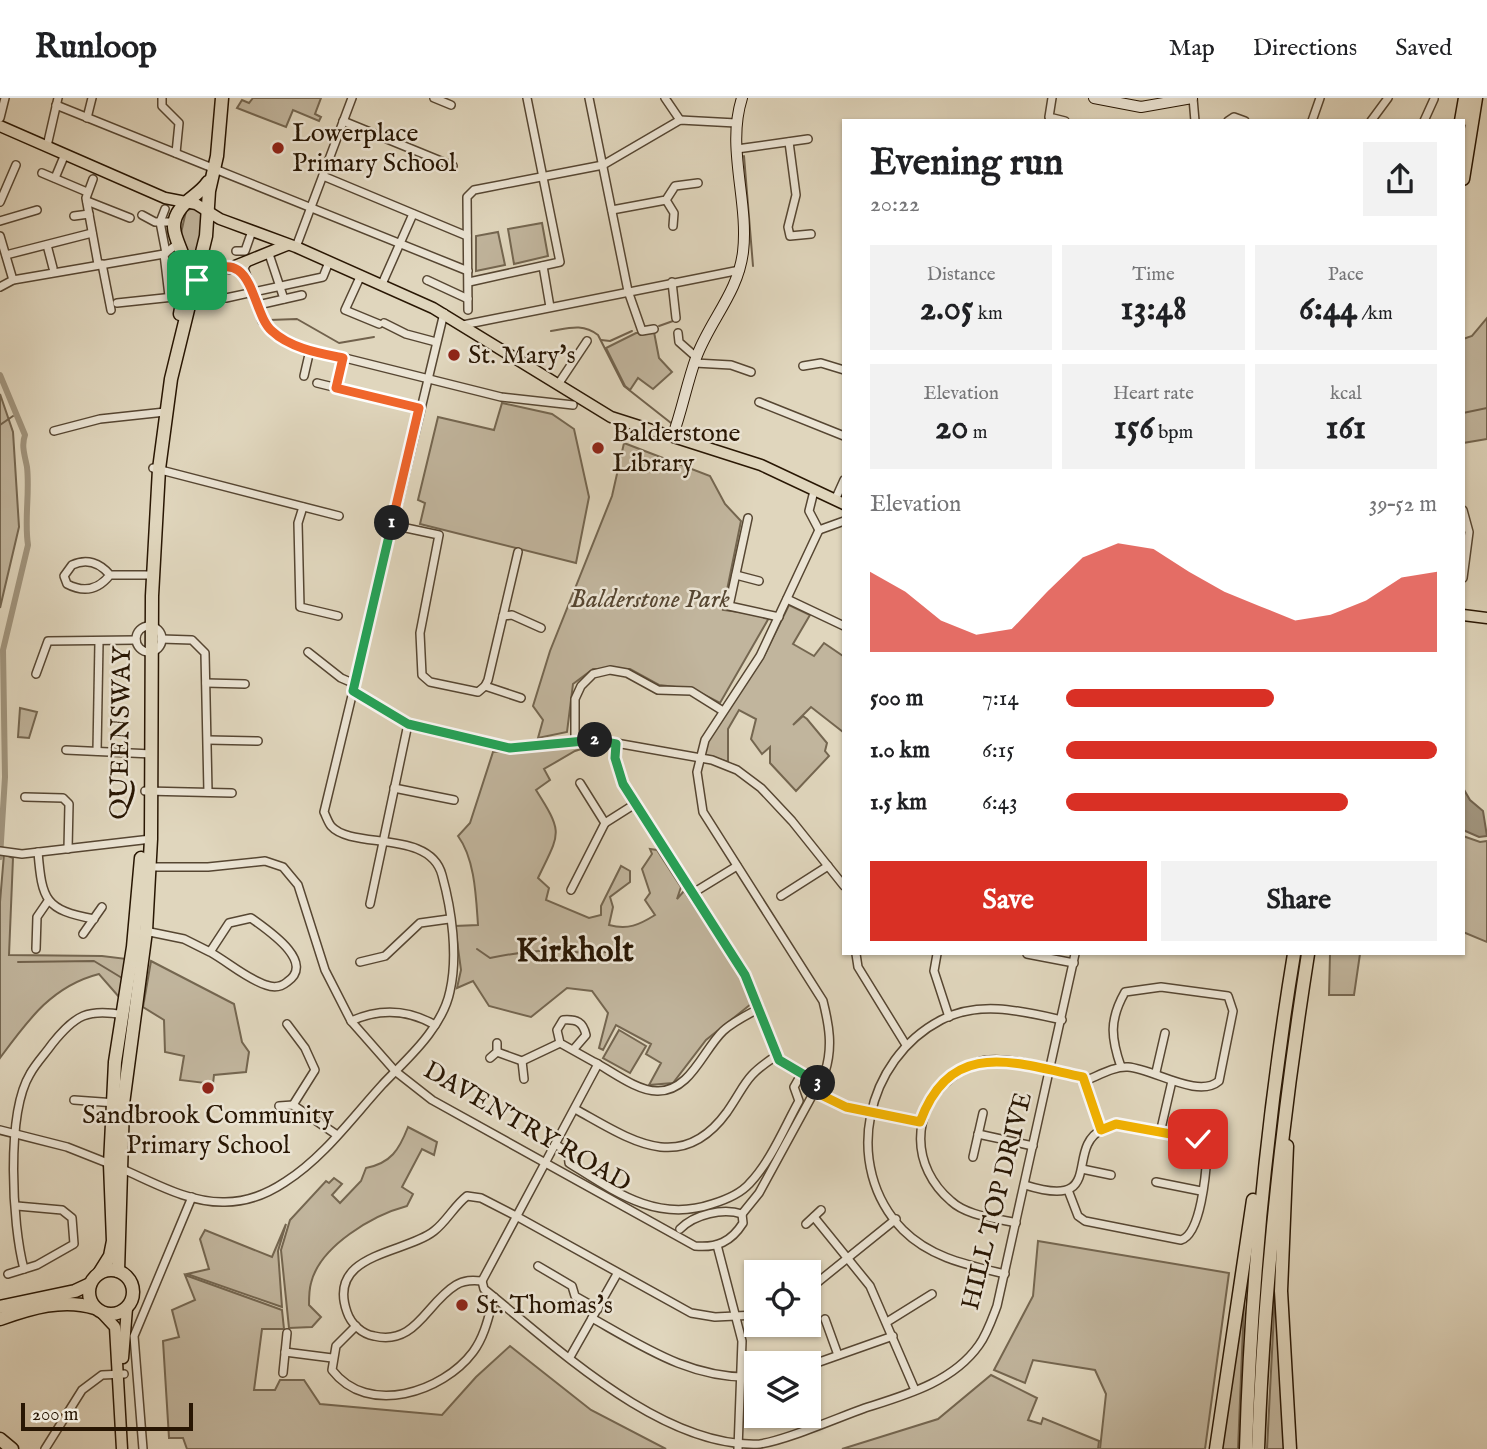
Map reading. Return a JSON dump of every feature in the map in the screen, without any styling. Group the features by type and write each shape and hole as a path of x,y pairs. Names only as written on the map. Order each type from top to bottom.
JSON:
{"highway":[{"name":"QUEENSWAY","path":"162,413 201,264 222,98"},
{"path":"1461,119 1465,98"},
{"path":"1465,167 1476,98"},
{"path":"174,222 181,207 199,195 213,173"},
{"name":"QUEENSWAY","path":"100,1272 110,1256 113,1241 118,1103 140,931 149,792 149,575 156,468 162,413 183,296 173,254 174,222"},
{"path":"1216,1449 1262,1138 1294,955"},
{"path":"1258,1449 1269,1245 1292,1054 1308,955"},
{"path":"1246,1449 1250,1320 1258,1228 1282,1029"},
{"path":"1290,1449 1281,1291 1292,1054"},
{"name":"QUEENSWAY","path":"114,1166 118,1270"},
{"path":"0,1307 75,1291 90,1284 100,1272 118,1270 125,1274 134,1287 134,1295 127,1308 113,1315 78,1303 24,1311 0,1321"},
{"path":"90,1284 89,1294 98,1310"},
{"path":"0,1439 12,1449"}],"main road":[{"path":"673,435 696,360 730,298 740,270 744,249 736,123 742,98"},
{"path":"1094,98 1177,103 1193,98"},
{"path":"0,126 65,154 172,207 174,222"},
{"path":"165,204 188,201 256,233 382,284 444,313 611,417 761,465 839,502"},
{"path":"256,233 267,243 268,254"},
{"path":"197,280 293,246"},
{"path":"173,254 201,264 227,268"},
{"path":"1465,615 1487,618"},
{"path":"122,1449 120,1374 127,1308"},
{"path":"98,1310 115,1327 129,1449"}],"street":[{"path":"87,118 92,98"},
{"path":"162,98 162,106 179,123 176,153"},
{"path":"293,246 311,208 352,98"},
{"path":"433,98 452,105"},
{"path":"469,282 560,262 527,98"},
{"path":"589,98 628,291 642,331 654,329"},
{"path":"666,98 680,120"},
{"path":"672,108 677,98"},
{"path":"1052,98 1049,117 1057,119"},
{"path":"1193,98 1195,119"},
{"path":"1313,119 1320,98"},
{"path":"1375,119 1388,98"},
{"path":"0,118 3,99"},
{"path":"1425,119 1434,99"},
{"path":"47,146 57,102 87,118 176,153 213,173 311,208 468,271"},
{"path":"468,310 467,197 474,191 603,165 680,120 736,123"},
{"path":"343,121 453,166"},
{"path":"737,149 808,139"},
{"path":"789,142 796,195 788,227 790,236 811,234"},
{"path":"55,178 65,154"},
{"path":"0,202 16,164"},
{"path":"42,173 130,218"},
{"path":"323,176 467,236"},
{"path":"93,179 87,197 89,214 111,310"},
{"path":"612,210 666,200 675,186 698,183"},
{"path":"666,200 674,213 673,226"},
{"path":"165,204 160,222 173,254 169,296"},
{"path":"0,221 37,210"},
{"path":"74,216 89,214"},
{"path":"382,284 413,214"},
{"path":"142,215 160,222 174,222"},
{"path":"4,255 92,233"},
{"path":"236,251 245,251 256,233"},
{"path":"0,236 13,280"},
{"path":"47,245 53,268"},
{"path":"0,287 13,280 173,254"},
{"path":"268,254 284,299"},
{"path":"250,260 244,268 255,291 262,321 270,330 310,350 501,397 573,405"},
{"path":"226,298 323,277 329,262"},
{"path":"543,266 551,307"},
{"path":"227,268 251,282"},
{"path":"463,325 740,270"},
{"path":"361,275 345,310 406,334 436,342"},
{"path":"427,280 468,299"},
{"path":"672,282 676,318"},
{"path":"258,305 302,295"},
{"path":"117,303 183,296"},
{"path":"0,1130 67,1147 192,1197 226,1202 266,1193 302,1170 337,1135 435,1025 450,992 453,946 442,872 425,854 405,844 341,833 330,825 324,811 444,313"},
{"path":"678,333 679,342 696,360 731,365 751,372"},
{"path":"559,383 587,341"},
{"path":"304,376 310,350"},
{"path":"336,388 343,358"},
{"path":"803,366 821,363 842,369"},
{"path":"317,383 419,408"},
{"path":"759,402 842,435"},
{"path":"54,430 100,419 162,413"},
{"path":"156,468 339,516"},
{"path":"814,491 808,511 819,530"},
{"path":"303,507 298,523 300,607 338,616"},
{"path":"1465,517 1469,532 1465,563"},
{"path":"748,518 729,606 779,617"},
{"path":"739,1446 742,1341 717,1245 737,1234 743,1223 742,1214 759,1193 820,1083 830,1052 830,1027 823,1001 704,813 698,794 699,758 705,740 760,656 819,530 842,522"},
{"path":"392,524 439,535 420,633 425,679 478,692 485,686 518,552"},
{"path":"110,575 98,586 85,590 70,586 64,576 72,565 84,561 96,563 110,575 149,575"},
{"path":"736,575 759,581"},
{"path":"788,599 842,625"},
{"path":"503,615 512,615 541,628"},
{"path":"148,627 157,630 161,639 159,647 149,652 138,647 136,640 138,633 148,627"},
{"path":"161,639 188,639 200,645 206,660 208,793"},
{"path":"36,674 48,641 136,640"},
{"path":"97,751 99,642"},
{"path":"308,652 408,724 510,748 575,740 699,758 737,770 761,788 792,821 842,884"},
{"path":"575,740 575,699 581,686 593,674 610,670 627,673 658,690 691,691 723,711"},
{"path":"206,683 245,684"},
{"path":"485,686 521,698"},
{"path":"370,904 408,724"},
{"path":"208,740 258,741"},
{"path":"616,744 617,770 635,804 745,975 760,1008 776,1056 820,1083"},
{"path":"66,750 150,754"},
{"path":"580,783 605,822"},
{"path":"394,788 454,800"},
{"path":"149,792 232,793"},
{"path":"25,797 62,799 69,804 68,849"},
{"path":"571,890 605,822 635,804"},
{"path":"0,851 38,852 146,839"},
{"path":"38,852 41,887 48,901 64,913 94,919"},
{"name":"DAVENTRY ROAD","path":"144,867 208,867 265,860 283,867 298,885 325,970 351,1021 395,1071 432,1100 680,1238 695,1245 717,1245"},
{"path":"693,893 737,866"},
{"path":"781,896 828,866"},
{"path":"36,949 37,917 48,901"},
{"path":"83,934 102,907"},
{"path":"140,931 184,939 267,985 279,987 290,980 295,969 293,955 281,939 251,918 229,923 211,952"},
{"path":"360,962 385,956 420,923 449,919"},
{"path":"856,955 858,967 906,1045"},
{"path":"937,955 934,971 939,992 950,1017"},
{"path":"1032,955 1074,963"},
{"name":"HILL TOP DRIVE","path":"482,1281 484,1289 634,1409 676,1431 739,1446 760,1444 915,1391 951,1374 979,1344 997,1306 1075,955"},
{"path":"1016,1223 953,1204 936,1186 925,1164 919,1138 920,1122 939,1087 961,1070 987,1060 1050,1070 1084,1079 1121,1067 1156,1072 1172,1081 1200,1087 1219,1081 1233,1011 1228,996 1161,986 1125,992 1118,1004 1111,1039 1121,1067"},
{"path":"559,1043 644,1088 656,1091 673,1088 687,1078 722,1032 760,1008"},
{"path":"1005,1274 953,1261 931,1251 902,1229 883,1199 869,1162 867,1129 871,1111 889,1066 906,1045 950,1017 977,1010 1009,1009 1062,1020"},
{"path":"24,1269 18,1247 14,1134 20,1099 29,1074 69,1023 96,1010 128,1016"},
{"path":"351,1021 391,1012 418,1015 435,1025"},
{"path":"559,1043 556,1030 564,1020 575,1019 584,1026 586,1035 573,1050"},
{"path":"287,1024 305,1048 315,1070 293,1105"},
{"path":"1156,1072 1165,1033"},
{"path":"490,1058 497,1052 497,1042"},
{"path":"497,1052 522,1061 559,1043"},
{"path":"575,1109 637,1143 653,1148 675,1148 696,1140 711,1128 726,1113 750,1073 776,1056"},
{"path":"522,1061 524,1081"},
{"path":"598,1064 575,1109 516,1216 482,1281 469,1280 448,1290 415,1328 401,1336 383,1338 367,1335 356,1326 344,1303 346,1286 354,1270 366,1258 434,1231 467,1196 481,1198 516,1216 691,1313 744,1317"},
{"path":"555,1144 568,1152 569,1163 625,1198 657,1209 685,1211 724,1200 747,1186 762,1167 799,1101 794,1087 802,1073"},
{"path":"1084,1079 1101,1130"},
{"path":"1160,1133 1172,1081"},
{"path":"815,1092 838,1105 920,1122"},
{"path":"74,1100 118,1103"},
{"path":"279,1107 293,1105 337,1135"},
{"path":"974,1157 983,1113"},
{"path":"1025,1185 1042,1190 1068,1189 1081,1177 1086,1141 1101,1130 1116,1124 1188,1137 1203,1142 1208,1153 1195,1229 1181,1240 1085,1222 1078,1216 1068,1189"},
{"path":"978,1134 1033,1146"},
{"path":"1082,1169 1111,1175"},
{"path":"1156,1182 1201,1191"},
{"path":"143,1449 134,1336 192,1197"},
{"path":"724,1200 727,1210"},
{"path":"8,1274 74,1244 72,1219 62,1210 17,1206"},
{"path":"680,1228 689,1222 727,1210 742,1214"},
{"path":"806,1224 821,1210"},
{"path":"685,1211 689,1222"},
{"path":"814,1217 870,1286 915,1391"},
{"path":"821,1280 896,1219"},
{"path":"538,1266 572,1286 575,1296 598,1309"},
{"path":"570,1357 617,1274"},
{"path":"887,1322 932,1294"},
{"path":"356,1326 336,1346 332,1357 332,1370 341,1381 372,1393 404,1395 431,1386 457,1370 474,1350 494,1297"},
{"path":"592,1318 680,1366 715,1376 744,1378"},
{"path":"825,1319 838,1355"},
{"path":"283,1373 288,1333"},
{"path":"821,1361 893,1336"},
{"path":"285,1352 332,1357"},
{"path":"45,1449 82,1390 102,1375 120,1374"}],"green space":[{"path":"253,98 321,98 315,114 321,117 319,121 293,110 286,127 237,108 242,100 249,103"},
{"path":"194,207 203,211 199,259 188,256 181,233 186,211"},
{"path":"542,223 548,256 514,264 508,229"},
{"path":"498,232 505,265 476,271 476,236"},
{"path":"1487,318 1487,439 1465,443 1465,338 1472,336"},
{"path":"654,332 659,358 672,372 653,389 638,378 630,390 625,386 606,348 636,333"},
{"path":"0,394 13,432 19,527 0,608"},
{"path":"502,403 552,414 574,429 589,497 576,563 420,524 425,503 418,500 438,417 494,430"},
{"name":"Balderstone Park","path":"624,443 710,476 725,504 741,521 723,610 770,616 720,703 693,689 659,685 630,669 593,669 573,684 567,732 538,738 543,720 533,706 550,651 612,496"},
{"path":"789,605 810,615 793,644 814,656 824,643 842,655 842,731 811,707 793,725 803,716 807,719 827,743 825,751 829,756 796,791 770,763 770,747 762,754 751,739 756,719 739,710 728,729 728,762 703,754 708,740 764,656"},
{"path":"20,708 37,712 29,738 18,737"},
{"path":"597,744 575,751 544,769 550,780 536,790 551,816 556,833 538,878 549,888 546,900 589,918 601,915 601,906 621,866 630,871 630,882 610,897 613,907 609,925 628,927 638,924 655,915 645,900 650,893 642,869 652,854 650,849 657,850 681,887 677,899 684,891 745,983 751,1004 706,1040 673,1083 649,1085 661,1063 646,1054 651,1044 616,1025 603,1050 599,1048 608,1013 592,991 567,988 531,1017 489,1006 473,981 457,988 461,970 455,926 478,925 471,867 458,836 470,823 493,752"},
{"path":"1465,837 1480,842 1487,841 1487,942 1465,933"},
{"path":"4,854 13,858 9,955 102,956 127,959 119,997 99,974 82,979 42,1006 0,1058 0,902"},
{"path":"1330,955 1360,955 1354,995 1329,995"},
{"path":"151,961 234,1004 242,1042 249,1052 246,1072 214,1075 213,1084 180,1080 184,1056 165,1052 164,1020 143,1007"},
{"path":"619,1030 646,1046 630,1073 603,1058"},
{"path":"408,1127 437,1142 434,1155 422,1149 402,1187 413,1194 407,1206 364,1225 336,1245 316,1269 310,1286 309,1305 321,1317 312,1327 289,1328 281,1250 290,1220 326,1181 329,1183 334,1178 342,1184 332,1195 340,1203 361,1181 366,1168 382,1163 393,1154"},
{"path":"286,1224 278,1251 282,1307 187,1274 209,1269 200,1239 205,1230 272,1257"},
{"path":"1038,1241 1229,1273 1205,1449 1100,1449 1106,1394 1095,1370 1033,1360 1025,1383 994,1370 1033,1296"},
{"path":"1276,1274 1286,1449 1267,1449"},
{"path":"185,1275 282,1310 284,1329 262,1329 254,1390 275,1390 280,1380 304,1380 320,1404 442,1415 476,1377 510,1346 591,1410 666,1449 187,1449 183,1438 169,1438 163,1341 179,1337 172,1310 195,1300"},
{"path":"1244,1304 1238,1449 1220,1449"},
{"path":"991,1375 1037,1398 1028,1420 1041,1424 1043,1418 1099,1441 1098,1449 842,1449 938,1419"}],"shaded area":[{"path":"1465,791 1470,800 1483,811 1487,836 1479,837 1465,831"}],"waterway":[{"path":"744,156 753,266"},
{"path":"269,320 297,319 339,343 374,337"},
{"path":"659,326 673,321"},
{"path":"551,331 581,328 598,335 624,386 671,423"},
{"path":"601,340 610,341 632,331"},
{"path":"0,375 25,435 23,447 28,477 28,545 3,650 5,777 0,857"},
{"path":"1465,413 1487,408"},
{"path":"0,425 13,416"},
{"path":"477,949 490,958 552,951 590,954 609,952 630,956"},
{"path":"18,962 94,961 122,978"}],"place":[{"name":"Lowerplace Primary School","path":"278,148"},
{"name":"St. Mary's","path":"454,355"},
{"name":"Balderstone Library","path":"598,448"},
{"name":"Sandbrook Community Primary School","path":"208,1088"},
{"name":"St. Thomas's","path":"462,1305"}],"district":[{"name":"Kirkholt","path":"575,952"}],"route":[{"path":"197,280 224,268 241,273 251,282 262,321 270,330 301,347 343,358 336,388 419,408 353,691 408,724 455,737 510,748 575,740 598,740 616,744 617,770 623,784 745,975 760,1008 772,1050 779,1060 820,1083 815,1092 838,1105 920,1122 925,1108 939,1087 961,1070 987,1060 1011,1062 1083,1077 1101,1130 1116,1124 1198,1139"}]}
